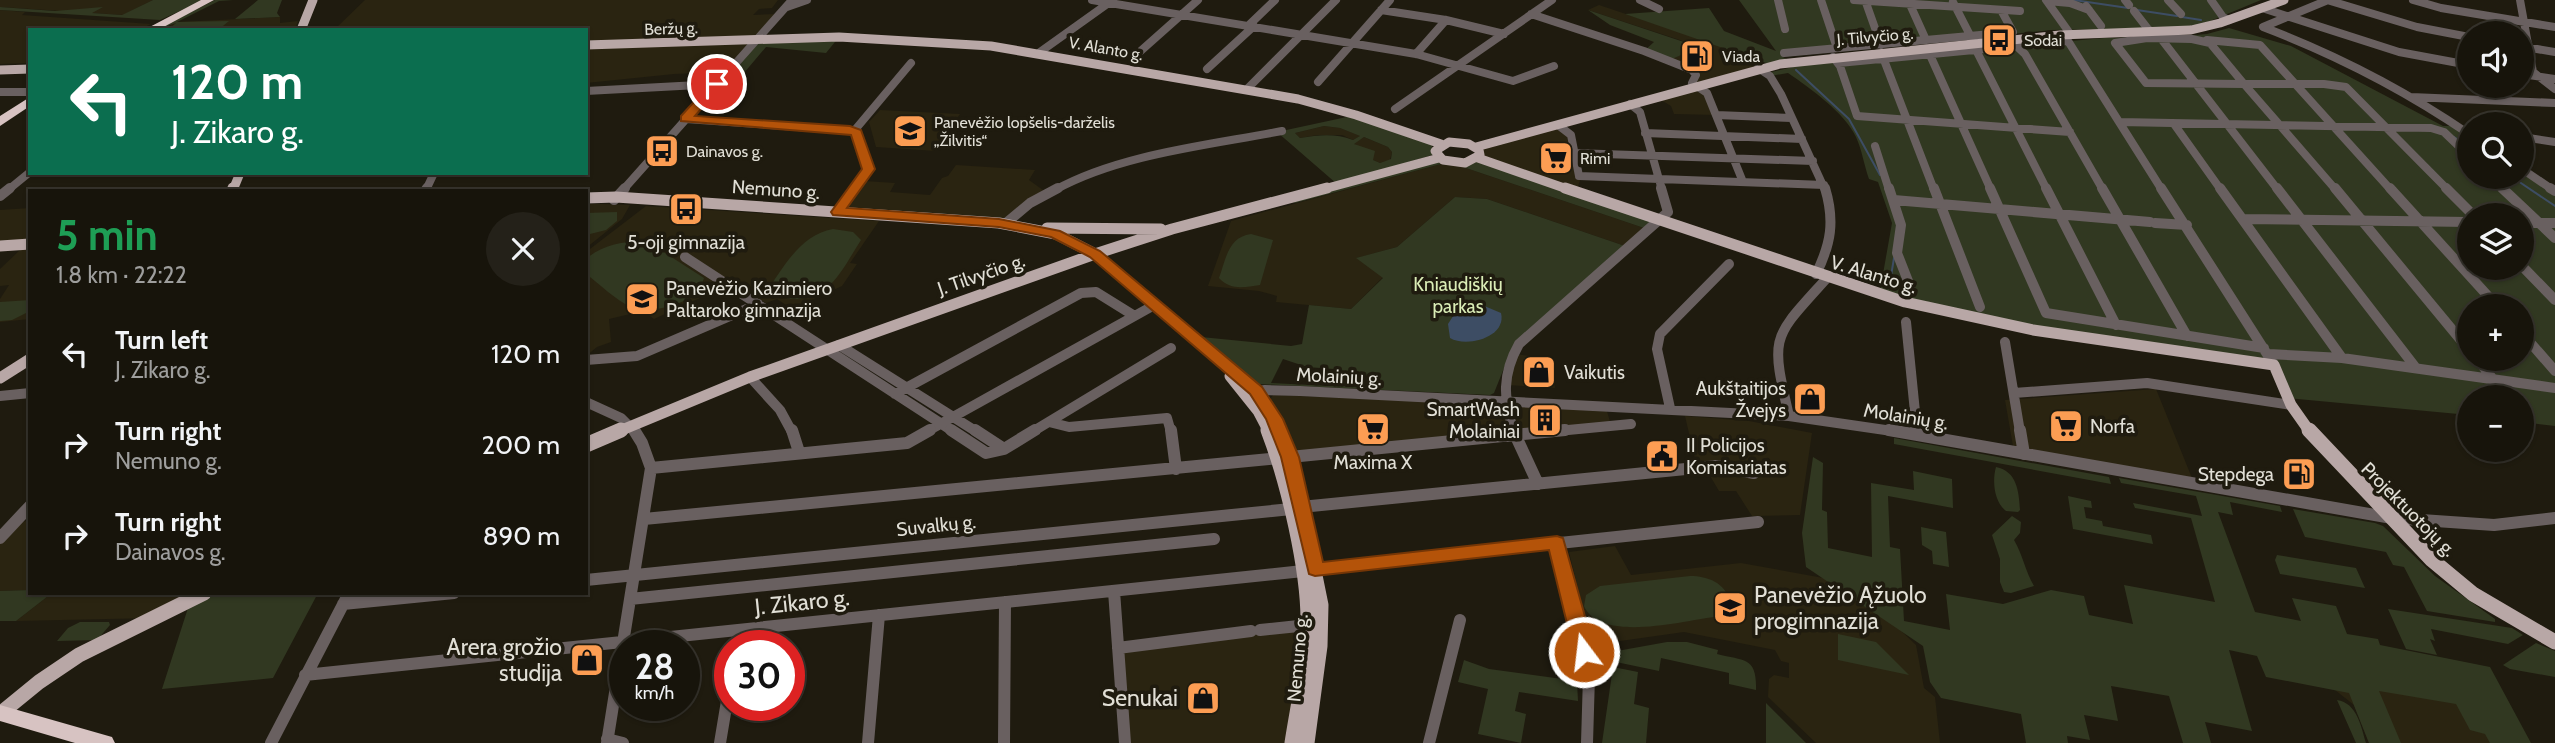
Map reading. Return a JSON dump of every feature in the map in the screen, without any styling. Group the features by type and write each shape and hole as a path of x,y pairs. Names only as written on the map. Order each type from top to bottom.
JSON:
{"highway":[{"path":"153,28 209,0"},
{"path":"3,117 28,101"},
{"path":"5,714 104,743"}],"main road":[{"path":"303,28 313,0"},
{"name":"J. Tilvyčio g.","path":"588,444 750,377 826,349 1172,229 1439,158 1459,163 1477,153 1558,125 1758,68 1836,56 1973,44 2066,37 2156,35 2191,30 2229,20 2281,1"},
{"name":"V. Alanto g.","path":"756,38 912,39 1040,52 1247,89 1345,112 1441,145 1459,142 1477,153 1570,189 1821,276 1905,302 1993,322 2269,356"},
{"name":"Beržų g.","path":"588,45 756,38"},
{"path":"0,70 28,69"},
{"path":"1439,158 1435,150 1441,145"},
{"name":"Nemuno g.","path":"588,200 1006,223 1039,229 1069,239 1251,392 1268,430 1285,458 1309,570 1313,619 1307,743"},
{"name":"Nemuno g.","path":"614,200 995,227 1049,238 1091,256 1251,392"},
{"path":"1039,229 1172,229"},
{"path":"0,247 28,244"},
{"name":"Projektuotojų g.","path":"2269,356 2291,405 2314,438 2392,518 2455,580 2505,614 2555,642"},
{"path":"0,378 28,360"},
{"path":"5,714 57,671 97,646 200,595"},
{"name":"Nemuno g.","path":"1292,743 1313,619"}],"street":[{"path":"614,200 792,0"},
{"path":"785,8 807,0"},
{"path":"1092,0 1416,54 1513,80 1554,66"},
{"path":"1135,56 1198,0"},
{"path":"1208,69 1275,0"},
{"path":"1247,89 1336,0"},
{"path":"1318,82 1390,0"},
{"path":"1395,109 1552,0"},
{"path":"1640,0 1659,9"},
{"path":"1778,0 1785,29"},
{"path":"1821,0 1856,115 2070,132"},
{"path":"1854,0 1954,3 2020,11"},
{"path":"1865,0 1881,45"},
{"path":"2168,0 2181,15"},
{"path":"2211,0 2224,18 2229,20"},
{"path":"2457,35 2417,27 2328,0 2263,27 2307,44 2457,125"},
{"path":"2413,0 2445,9 2518,21"},
{"path":"2520,0 2524,21"},
{"path":"1040,52 1110,1"},
{"path":"2046,1 2070,3 2089,10"},
{"path":"2046,1 2066,37 2269,356"},
{"path":"2281,1 2302,10"},
{"path":"1909,2 1926,40"},
{"path":"2083,2 2101,26"},
{"path":"1954,3 2014,128 2116,325"},
{"path":"2129,5 2195,83 2416,368"},
{"path":"2262,8 2399,52 2457,63"},
{"path":"1381,10 1446,20 1504,34"},
{"path":"1784,53 1884,60 1930,55 2013,32 2001,10"},
{"path":"1531,14 1565,23 1689,68 1695,73 1692,81 1707,93 1743,182"},
{"path":"1416,54 1446,20"},
{"path":"2534,24 2555,27"},
{"path":"2461,203 2346,86 2295,85 2195,83 2146,83 2115,43 2156,35 2258,44 2295,85 2421,221 2486,294"},
{"path":"1836,56 1881,45 1926,40 1973,44"},
{"path":"2204,40 2211,44 2282,126 2457,336"},
{"path":"2014,43 2070,132 2187,336"},
{"path":"2534,48 2555,52"},
{"path":"1930,55 2043,310 2052,315 2187,336 2269,356 2342,358 2555,388"},
{"path":"1884,60 1980,307"},
{"path":"854,131 911,63"},
{"path":"1758,68 1770,76 1813,161 1831,208 1832,230 1821,276 1778,339 1781,378 1789,416"},
{"path":"2534,73 2555,89"},
{"path":"2534,76 2555,79"},
{"path":"588,91 717,84"},
{"path":"0,92 28,92"},
{"path":"2406,96 2555,103"},
{"path":"1538,484 1514,435 1504,401 1506,368 1519,344 1668,212 1640,112 1630,104"},
{"path":"1716,115 1791,118"},
{"path":"685,119 854,131"},
{"path":"2120,122 2431,128 2444,132 2457,144"},
{"path":"2174,124 2342,358"},
{"path":"1558,125 1571,135 1579,176 1570,189"},
{"path":"838,212 869,169 854,131"},
{"path":"1006,223 1049,194 1109,169 1282,131"},
{"path":"1645,133 1801,139"},
{"path":"2534,139 2555,142"},
{"path":"1875,146 1902,225 1897,253 1910,286"},
{"path":"1574,153 1813,161"},
{"path":"0,195 28,174"},
{"path":"1579,176 1824,186"},
{"path":"2534,177 2555,191"},
{"path":"2504,189 2555,238"},
{"path":"1894,200 2187,225"},
{"path":"2243,219 2457,222"},
{"path":"2534,223 2555,223"},
{"path":"685,257 986,453 1004,449 1171,348"},
{"path":"1670,408 1657,349 1660,334 1729,264"},
{"path":"2534,278 2555,300"},
{"path":"895,394 1081,293 1096,292 1133,315"},
{"path":"588,360 637,356 758,304"},
{"path":"651,468 902,444 954,418 1149,308"},
{"path":"1906,322 1917,435"},
{"path":"2006,342 2024,454"},
{"path":"839,345 1004,449"},
{"path":"2534,347 2555,370"},
{"path":"2487,371 2493,379"},
{"path":"750,377 779,405 792,427 799,452"},
{"path":"2014,393 2157,384 2291,405"},
{"name":"Molainių g.","path":"1251,392 1670,408 1789,416 1917,435 2392,518 2493,525 2555,517"},
{"path":"0,396 28,393"},
{"path":"588,403 631,425 643,442 651,468 624,630"},
{"path":"1049,422 1069,427 1167,418 1170,422 1176,468"},
{"path":"643,519 1631,424"},
{"name":"Suvalkų g.","path":"588,580 1716,466 1754,472"},
{"path":"0,538 28,508"},
{"name":"J. Zikaro g.","path":"700,634 1758,522"},
{"path":"630,599 1214,539"},
{"path":"1557,543 1589,676 1587,743"},
{"path":"1114,591 1125,743"},
{"path":"271,743 346,599 418,595"},
{"path":"1004,743 1005,602"},
{"path":"868,743 879,615"},
{"path":"1118,648 1255,630 1313,619"},
{"path":"1429,743 1460,620"},
{"name":"J. Zikaro g.","path":"305,675 609,643"},
{"path":"610,721 607,741 623,743"},
{"path":"720,743 724,721"}],"shaded area":[{"path":"0,0 153,0 123,15 0,7"},
{"path":"365,0 778,0 772,8 759,9 753,15 775,14 755,36 588,44 588,28 336,28"},
{"path":"1599,5 1754,57 1746,62 1755,67 1693,84 1696,75 1670,60 1698,46 1588,10"},
{"path":"0,10 25,12 22,15 151,24 143,28 28,28 28,63 0,64"},
{"path":"280,17 280,23 298,21 296,28 166,28 177,22"},
{"path":"749,43 725,72 588,83 588,47"},
{"path":"1702,88 1716,115 1674,114 1671,106 1661,100"},
{"name":"Panevėžio lopšelis-darželis „Žilvitis“","path":"880,110 960,114 936,151 876,147 869,122"},
{"path":"1324,126 1340,128 1361,136 1353,140 1342,135 1300,138 1295,133"},
{"path":"1554,128 1567,128 1582,175 1577,189 1484,157 1483,149"},
{"path":"1364,137 1388,147 1392,152 1390,160 1380,163 1373,160 1353,143"},
{"path":"1441,164 1463,167 1644,228 1625,246 1487,199 1455,197 1397,247 1357,258 1383,277 1351,309 1276,302 1277,296 1259,291 1208,286 1231,221"},
{"path":"956,165 1035,170 1029,180 1047,193 1006,219 842,210 864,181 895,183 890,192 930,195"},
{"path":"588,204 630,205 622,219 588,246"},
{"path":"646,206 879,221 850,263 857,264 842,286 792,309 777,299 766,303 733,283 654,319 643,311 609,319 611,342 597,347 588,354 588,250"},
{"path":"28,208 28,240 0,244 0,210"},
{"path":"20,250 28,250 28,319 0,322 0,299 9,285 0,286 0,269"},
{"path":"1515,354 1552,359 1555,388 1508,385"},
{"path":"2156,389 2194,483 2014,452 2005,400"},
{"path":"1273,395 1606,408 1611,425 1294,453 1268,402"},
{"path":"1685,416 1749,421 1812,433 1800,515 1752,516 1736,491 1719,491 1706,469 1697,468"},
{"path":"28,521 28,590 0,591 0,538 15,522"},
{"name":"Panevėžio Ąžuolo progimnazija","path":"1615,546 1631,575 1741,563 1851,583 1916,645 1924,688 1935,697 1940,743 1816,743 1768,697 1769,679 1774,675 1789,678 1789,663 1781,661 1775,650 1684,632 1592,645 1569,552"},
{"path":"49,595 200,595 153,618 16,621"},
{"path":"1303,628 1287,743 1125,743 1118,648"},
{"path":"2316,675 2444,679 2502,743 2369,743 2354,705"}],"green space":[{"path":"153,0 204,0 160,20 0,10 0,7 55,11 103,7 92,13 122,15"},
{"path":"215,0 233,0 219,1 177,22 229,21 220,28 170,28 176,23 159,28"},
{"path":"258,0 282,0 277,13 280,17 235,19"},
{"path":"1739,0 2261,0 2203,24 2176,28 2052,30 1783,57 1788,60 1769,64 1625,14 1709,8 1724,31 1776,51"},
{"path":"1588,10 1699,47 1670,60 1644,51 1654,42 1610,25"},
{"path":"2229,28 2291,46 2443,126 2457,128 2457,189 2534,189 2534,179 2555,194 2555,426 2534,423 2534,385 2457,385 2457,414 2287,398 2274,365 2030,327 1880,291 1892,223 1878,182 1869,179 1856,137 1835,110 1788,73 1770,76 1767,73 1797,66 2104,38 2207,34"},
{"path":"839,37 826,53 766,47 733,86 717,84 756,39"},
{"path":"1356,115 1432,144 1432,155 1337,184 1277,132","holes":["1324,126 1340,128 1360,136 1353,140 1327,135 1300,138 1295,133","1364,137 1388,147 1392,152 1391,159 1380,163 1373,160 1375,151 1354,144"]},
{"path":"1430,162 1480,162 1651,221 1644,228 1463,167 1441,164 1295,203 1291,199"},
{"name":"Kniaudiškių parkas","path":"1455,197 1487,199 1625,246 1510,353 1494,393 1490,395 1258,384 1201,337 1291,346 1302,344 1309,305 1351,309 1383,278 1356,258 1397,247","holes":["1283,359 1307,367 1334,369 1331,386 1271,383"]},
{"path":"617,212 617,221 606,230 588,234 588,213"},
{"path":"833,229 853,232 861,240 843,270 828,286 820,293 798,299 781,297 772,291 769,295 764,295 801,246 821,232"},
{"path":"1251,234 1273,240 1260,285 1228,285 1219,278 1229,250 1237,239"},
{"name":"Panevėžio Kazimiero Paltaroko gimnazija","path":"625,242 648,242 704,278 699,292 684,301 648,310 631,307 619,300 588,276 588,258 598,251"},
{"path":"28,300 28,312 12,320 0,321 0,302"},
{"path":"1894,438 2109,477 2111,484 1894,444"},
{"path":"1813,457 1823,463 1822,510 1827,512 1828,548 1872,557 1871,483 1914,490 1913,471 1952,479 1953,508 1888,496 1890,547 1900,549 1904,621 1950,630 1946,594 2003,604 2051,590 2084,596 2089,615 2133,624 2124,585 2215,602 2191,518 2135,508 2133,503 2202,516 2196,496 2121,483 2119,478 2280,506 2282,512 2230,502 2233,515 2218,512 2255,612 2301,621 2292,598 2336,606 2347,634 2378,639 2380,645 2490,667 2531,743 2490,743 2485,734 2470,730 2456,704 2379,691 2401,743 2369,743 2349,693 2266,677 2257,656 2229,650 2252,731 2205,722 2211,743 2183,743 2169,696 2111,686 2118,721 2084,715 2090,740 2067,736 2068,743 2026,743 2021,714 1941,698 1930,682 1923,646 1806,567 1802,533"},
{"path":"1996,467 2008,473 2016,483 2020,503 2018,512 2006,511 1999,502 1994,485"},
{"path":"2068,496 2091,501 2092,508 2084,507 2086,518 2102,521 2103,526 2151,535 2153,544 2073,529"},
{"path":"2293,509 2383,526 2435,576 2495,619 2495,622 2427,611 2404,567 2393,565 2386,552 2305,537"},
{"path":"2012,516 2021,522 2020,533 2014,540 2034,586 2011,593 2004,592 2000,582 2000,559 1992,535"},
{"path":"1921,527 1946,532 1949,567 1933,564 1932,551 1922,545"},
{"path":"2277,555 2356,568 2365,588 2280,574 2275,560"},
{"path":"1690,576 1703,577 1720,585 1730,601 1727,611 1714,617 1663,625 1624,627 1607,624 1593,617 1584,606 1586,595 1600,586"},
{"path":"28,590 28,595 49,595 16,621 0,621 0,591"},
{"path":"212,595 317,595 273,678 162,689 188,608"},
{"path":"2388,609 2512,628 2523,635 2508,644 2431,629 2435,641 2430,639 2437,655 2406,649"},
{"path":"80,622 109,622 110,625 97,640 57,641 68,628"},
{"path":"1838,634 1876,642 1909,675 1838,660"},
{"path":"1667,642 1687,642 1718,650 1717,654 1747,662 1754,671 1756,690 1729,684 1729,673 1661,658 1659,671 1616,662 1617,651"},
{"path":"2536,643 2555,651 2555,677 2510,669 2503,665"},
{"path":"1464,660 1489,669 1577,681 1578,701 1519,692 1515,711 1526,714 1521,743 1478,734 1488,689 1458,682"},
{"path":"1613,667 1638,672 1634,704 1649,708 1646,743 1602,743"},
{"path":"2337,700 2354,710 2366,743 2356,743"},
{"path":"1766,703 1806,743 1766,743"}],"water":[{"path":"1482,305 1501,313 1498,328 1492,334 1475,341 1457,341 1450,338 1448,324 1457,310"}],"waterway":[{"path":"2074,0 2128,8"},
{"path":"2137,10 2177,16"},
{"path":"2182,17 2201,20"},
{"path":"1796,70 1849,119 1880,175"},
{"path":"2530,189 2555,206"},
{"path":"1889,288 1894,258"}],"place":[{"name":"Sodai","path":"1999,40"},
{"name":"Viada","path":"1697,56"},
{"name":"Panevėžio lopšelis-darželis „Žilvitis“","path":"910,131"},
{"name":"Dainavos g.","path":"662,151"},
{"name":"Rimi","path":"1556,158"},
{"name":"5-oji gimnazija","path":"686,209"},
{"name":"Panevėžio Kazimiero Paltaroko gimnazija","path":"642,299"},
{"name":"Vaikutis","path":"1539,372"},
{"name":"Aukštaitijos Žvejys","path":"1810,399"},
{"name":"SmartWash Molainiai","path":"1545,420"},
{"name":"Norfa","path":"2066,426"},
{"name":"Maxima X","path":"1373,429"},
{"name":"II Policijos Komisariatas","path":"1662,456"},
{"name":"Stepdega","path":"2299,474"},
{"name":"Panevėžio Ąžuolo progimnazija","path":"1730,608"},
{"name":"Arera grožio studija","path":"587,660"},
{"name":"Senukai","path":"1203,698"}],"route":[{"path":"717,84 685,119 850,130 856,133 869,169 838,212 999,223 1039,229 1078,243 1157,304 1256,391 1274,419 1290,457 1315,569 1557,543 1584,652"}]}
